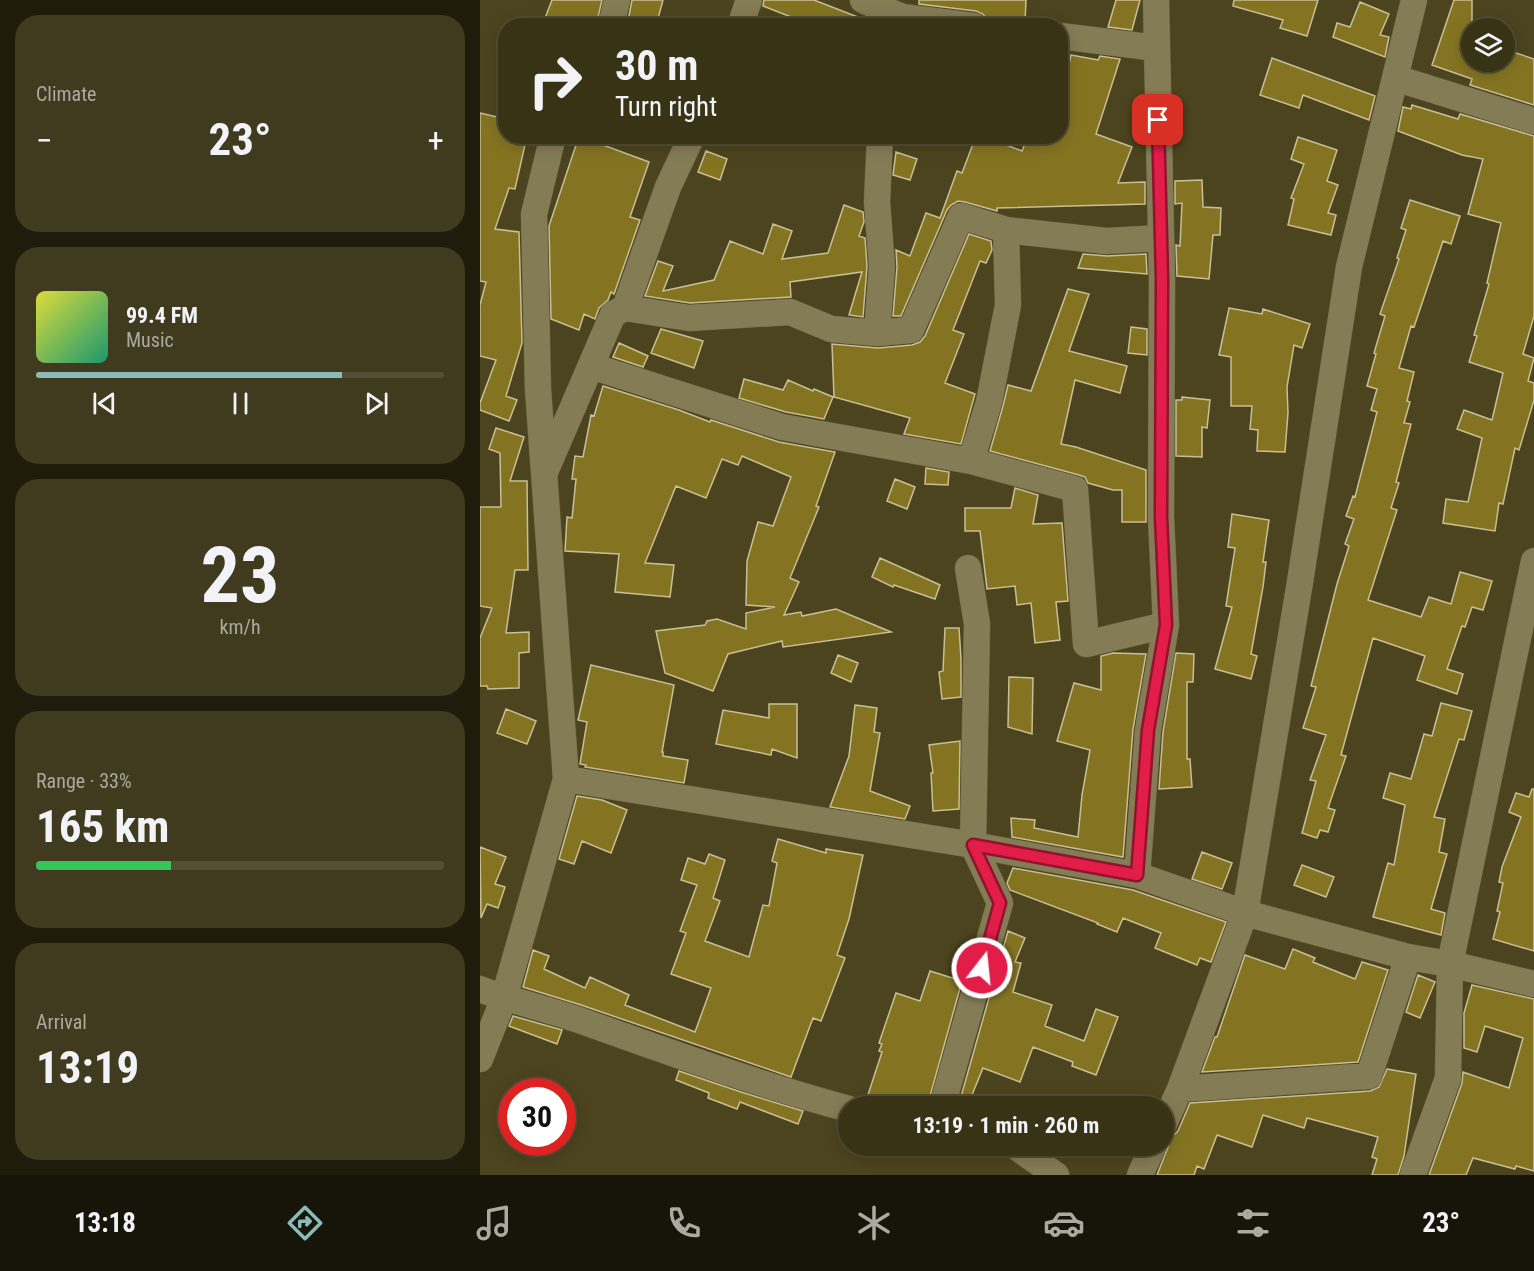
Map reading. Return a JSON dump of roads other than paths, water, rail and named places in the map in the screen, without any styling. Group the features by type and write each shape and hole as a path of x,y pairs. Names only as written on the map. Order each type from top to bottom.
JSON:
{"street":[{"path":"612,18 617,0"},
{"path":"743,18 749,0"},
{"path":"863,0 895,18"},
{"path":"1137,875 1148,730 1166,625 1161,517 1161,238 1156,0"},
{"path":"1174,1102 1245,913 1349,267 1414,0"},
{"path":"1068,37 1157,48"},
{"path":"1395,78 1534,121"},
{"path":"480,1059 504,998 566,779 538,389 534,214 551,144"},
{"path":"625,308 668,187 688,144"},
{"path":"877,333 882,266 877,202 880,144"},
{"path":"544,475 613,314 625,308 689,318 790,312 831,329 877,333 911,330 961,216 1006,230 1106,241 1161,238"},
{"path":"971,461 989,402 1008,305 1006,230"},
{"path":"591,366 782,427 971,461 1076,489 1086,644 1166,625"},
{"path":"1413,1175 1448,1078 1450,964 1534,561"},
{"path":"951,1096 1000,903 973,845 977,624 968,568"},
{"path":"566,779 973,845 1137,875 1245,913 1408,957 1450,964 1534,984"},
{"path":"1180,1089 1369,1076 1408,957"},
{"path":"480,989 563,1015 773,1088 838,1106"},
{"path":"1029,1156 1056,1175"},
{"path":"1140,1175 1149,1156"}]}
